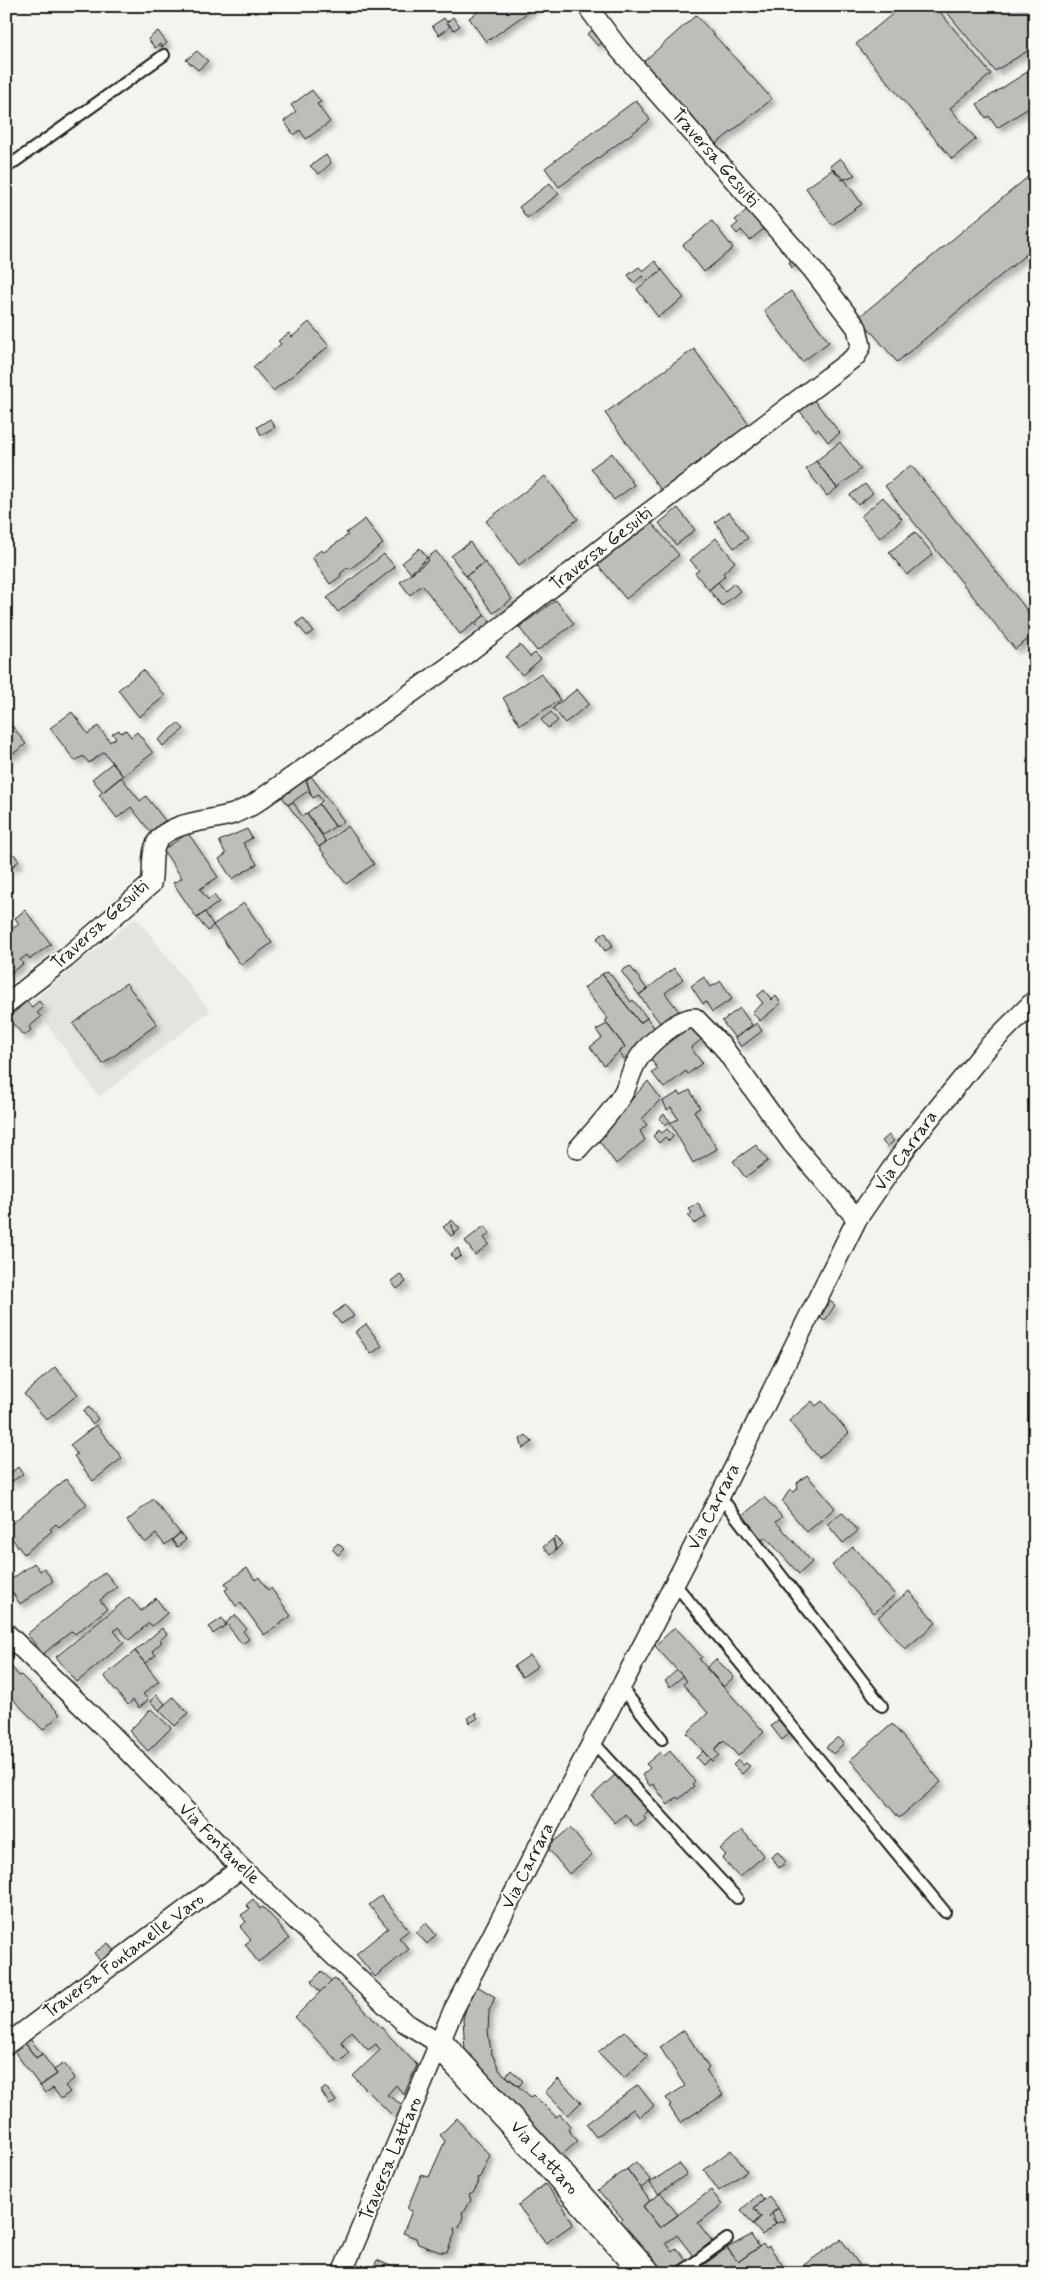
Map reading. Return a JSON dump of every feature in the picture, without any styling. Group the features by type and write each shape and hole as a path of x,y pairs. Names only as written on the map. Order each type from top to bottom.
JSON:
{"street":[{"name":"Traversa Gesuiti","path":"6,1004 66,958 151,884 153,850 158,840 178,826 234,814 259,800 461,658 615,538 856,356 861,346 857,328 812,269 619,49 587,6"},
{"name":"Via Carrara","path":"440,2044 453,2011 720,1496 857,1219 908,1145 988,1047 1035,1000"},
{"path":"578,1149 609,1114 624,1093 641,1054 678,1022 686,1018 695,1018 723,1047 792,1142 857,1219"},
{"name":"Via Fontanelle","path":"6,1633 111,1734 241,1868 404,2022 440,2044"},
{"name":"Traversa Fontanelle Varo","path":"6,2045 241,1868"},
{"name":"Traversa Lattaro","path":"342,2273 440,2044"},
{"name":"Via Lattaro","path":"440,2044 543,2156 646,2273"}],"lane":[{"path":"6,168 164,54"},
{"path":"720,1496 882,1706"},
{"path":"675,1584 945,1912"},
{"path":"621,1687 662,1739"},
{"path":"593,1742 737,1898"},
{"path":"680,2273 726,2239"}],"shaded area":[{"path":"136,917 210,1011 99,1097 31,1002"}],"building":[{"path":"486,6 537,6 486,42 469,18"},
{"path":"902,6 935,6 991,74 950,108 976,139 952,159 856,44"},
{"path":"942,6 1035,6 1035,51 1032,48 995,71"},
{"path":"696,15 772,99 716,144 642,63"},
{"path":"453,17 460,26 454,30 447,22"},
{"path":"444,18 450,27 439,35 432,26"},
{"path":"597,27 606,39 598,46 587,34"},
{"path":"158,31 167,43 162,47 160,44 155,48 148,39"},
{"path":"197,51 208,61 198,70 186,60"},
{"path":"1035,67 1035,104 997,128 989,116 986,118 977,104"},
{"path":"312,90 321,102 317,104 330,122 306,139 300,130 294,135 284,121 296,112 291,105"},
{"path":"636,100 650,120 559,187 545,168"},
{"path":"326,155 331,163 319,174 310,166"},
{"path":"840,158 855,175 842,180 830,166"},
{"path":"833,169 844,179 862,204 832,225 806,188"},
{"path":"1035,171 1035,227 1029,231 1035,238 1035,247 897,362 859,317"},
{"path":"550,183 559,194 527,218 519,207"},
{"path":"750,207 766,227 750,240 741,230 737,234 732,228 738,223 735,220"},
{"path":"712,221 733,248 704,272 683,245"},
{"path":"795,259 799,265 792,268 789,262"},
{"path":"655,261 662,270 646,282 642,276 634,283 628,275 639,267 643,271"},
{"path":"662,270 684,298 658,317 637,289"},
{"path":"791,291 829,342 802,362 764,310"},
{"path":"309,322 329,346 273,391 253,367 281,344 278,341 289,333 292,337"},
{"path":"694,349 750,426 661,490 605,413"},
{"path":"813,399 840,433 828,442 818,429 816,431 799,410"},
{"path":"270,419 275,427 261,435 257,427"},
{"path":"840,442 861,469 837,488 816,461"},
{"path":"612,453 634,485 614,500 591,468"},
{"path":"816,461 837,488 827,496 806,469"},
{"path":"911,465 1035,620 1035,634 1015,649 885,486"},
{"path":"545,476 578,519 519,565 486,521"},
{"path":"865,484 873,493 858,505 850,495"},
{"path":"883,497 902,519 880,538 861,516"},
{"path":"678,508 695,530 676,545 659,523"},
{"path":"729,512 748,538 734,548 715,522"},
{"path":"365,519 383,544 350,569 348,567 340,574 341,576 330,584 312,557 321,550 324,552 348,535 346,533"},
{"path":"650,521 679,555 626,599 598,565"},
{"path":"915,532 933,554 907,575 889,552"},
{"path":"716,538 735,562 723,573 725,576 709,590 695,573 699,570 690,560"},
{"path":"470,542 484,563 466,576 451,556"},
{"path":"420,548 427,558 411,573 402,563"},
{"path":"436,551 485,615 460,634 422,585 410,595 400,582 429,560 427,558"},
{"path":"384,554 395,567 338,612 327,598"},
{"path":"485,562 512,599 493,613 466,576"},
{"path":"718,582 725,591 734,583 740,591 722,606 709,590"},
{"path":"556,600 574,624 537,651 519,627"},
{"path":"485,615 491,623 481,631 475,623"},
{"path":"303,618 313,631 307,636 296,623"},
{"path":"520,645 530,657 535,653 541,659 522,675 506,657"},
{"path":"143,670 165,696 139,717 118,690"},
{"path":"541,673 560,700 520,725 503,698"},
{"path":"577,689 589,704 565,723 553,708"},
{"path":"72,712 88,734 98,726 110,742 116,738 112,734 119,730 121,733 126,730 131,737 137,732 153,753 123,776 104,752 89,763 83,756 75,761 50,728"},
{"path":"551,712 558,721 548,728 541,720"},
{"path":"10,723 26,744 6,759 6,726"},
{"path":"178,723 184,729 163,746 158,740"},
{"path":"112,763 123,776 103,792 92,779"},
{"path":"311,776 344,821 336,827 319,804 322,801 318,795 313,798 311,795 306,779"},
{"path":"121,777 140,801 146,796 167,823 152,834 131,807 117,818 99,795"},
{"path":"306,779 311,795 308,791 288,805 282,797"},
{"path":"293,802 302,816 307,813 326,842 319,847 288,805"},
{"path":"319,804 335,826 323,835 307,813"},
{"path":"348,826 374,864 346,884 319,847"},
{"path":"247,829 252,838 243,843 257,864 232,879 219,859 226,854 219,841"},
{"path":"188,833 218,877 200,889 208,900 214,895 219,902 197,918 173,883 182,878 163,850"},
{"path":"14,854 19,861 10,868 6,859"},
{"path":"244,903 272,943 241,965 213,925"},
{"path":"25,910 51,944 30,959 27,955 20,960 23,964 6,976 6,933 19,924 15,918"},
{"path":"205,912 213,925 208,931 197,918"},
{"path":"605,932 613,946 605,951 597,938"},
{"path":"630,966 647,989 639,995 621,971"},
{"path":"674,968 683,979 665,993 681,1014 663,1027 639,995"},
{"path":"608,971 631,1002 633,1000 647,1018 640,1023 602,974"},
{"path":"602,974 640,1023 647,1018 658,1033 624,1059 619,1052 625,1047 605,1021 608,1019 584,988"},
{"path":"704,977 711,987 721,981 732,999 712,1012 706,1002 703,1004 691,986"},
{"path":"126,983 157,1024 103,1064 73,1024"},
{"path":"764,990 772,1000 776,996 781,1003 760,1021 752,1012 763,1003 757,996"},
{"path":"27,1001 32,1007 39,1001 44,1007 37,1013 41,1017 29,1027 31,1030 24,1036 8,1018"},
{"path":"740,1008 752,1025 735,1038 722,1021"},
{"path":"691,1023 703,1038 691,1048 702,1063 688,1074 686,1071 664,1088 652,1073 658,1069 649,1057"},
{"path":"757,1023 762,1031 741,1047 735,1038"},
{"path":"607,1024 625,1047 604,1065 590,1047 602,1038 596,1030"},
{"path":"648,1081 661,1099 642,1119 647,1125 640,1131 645,1140 616,1164 598,1139 605,1135 603,1132"},
{"path":"690,1090 700,1108 694,1111 717,1149 693,1163 670,1123 678,1119 671,1107 667,1110 663,1101 679,1092 681,1095"},
{"path":"664,1114 670,1121 665,1125 659,1119"},
{"path":"667,1129 674,1136 669,1141 665,1137 659,1143 653,1136 659,1130 662,1133"},
{"path":"889,1135 894,1141 887,1147 882,1141"},
{"path":"756,1145 768,1161 745,1177 733,1161"},
{"path":"698,1203 706,1217 694,1224 688,1215 692,1213 689,1209"},
{"path":"452,1220 460,1229 454,1234 450,1222"},
{"path":"450,1222 454,1234 451,1236 443,1227"},
{"path":"484,1226 490,1233 484,1238 489,1244 475,1255 465,1241"},
{"path":"458,1248 461,1256 455,1260 451,1254"},
{"path":"400,1274 406,1282 397,1289 391,1281"},
{"path":"830,1301 835,1305 825,1321 820,1318"},
{"path":"345,1305 354,1316 341,1324 333,1314"},
{"path":"366,1324 382,1346 371,1354 355,1332"},
{"path":"55,1367 78,1394 47,1420 24,1394"},
{"path":"812,1401 816,1406 822,1401 849,1433 819,1458 789,1421"},
{"path":"89,1407 98,1419 92,1424 83,1411"},
{"path":"96,1425 122,1458 93,1481 74,1456 77,1454 70,1445"},
{"path":"526,1435 532,1442 523,1449 520,1439"},
{"path":"18,1467 23,1474 11,1482 7,1476"},
{"path":"807,1475 835,1508 807,1532 782,1502 790,1489 794,1492 798,1488 797,1483"},
{"path":"66,1479 87,1504 59,1527 56,1524 50,1529 52,1531 24,1554 6,1531 6,1528"},
{"path":"764,1497 782,1517 776,1522 812,1562 799,1574 766,1537 762,1540 741,1517"},
{"path":"153,1499 180,1533 165,1545 156,1534 145,1543 127,1521"},
{"path":"842,1512 858,1531 843,1543 827,1524"},
{"path":"180,1533 186,1540 177,1547 172,1540"},
{"path":"555,1537 562,1544 556,1550 553,1539"},
{"path":"553,1539 556,1550 550,1555 543,1547"},
{"path":"338,1543 344,1549 338,1555 332,1549"},
{"path":"853,1547 895,1595 874,1613 832,1565"},
{"path":"34,1563 40,1571 44,1568 53,1581 20,1604 6,1583"},
{"path":"247,1568 255,1580 259,1577 268,1590 271,1588 291,1616 264,1635 241,1603 236,1606 225,1590 228,1588 225,1583"},
{"path":"105,1572 117,1587 100,1600 107,1609 75,1634 72,1631 43,1654 27,1634"},
{"path":"909,1591 936,1623 905,1649 878,1617"},
{"path":"129,1597 141,1611 156,1598 167,1613 152,1626 149,1623 129,1640 118,1627 114,1631 124,1643 77,1682 56,1657"},
{"path":"235,1615 246,1628 243,1631 249,1639 242,1644 226,1623"},
{"path":"222,1618 226,1625 213,1634 209,1627"},
{"path":"675,1627 702,1657 699,1659 764,1732 738,1756 724,1740 714,1750 719,1755 712,1761 687,1733 708,1713 683,1684 687,1681 655,1646"},
{"path":"162,1628 167,1634 160,1640 162,1642 152,1651 156,1655 145,1663 135,1651"},
{"path":"135,1651 159,1681 143,1694 148,1700 139,1708 133,1700 128,1705 104,1676"},
{"path":"530,1655 538,1666 522,1677 514,1666"},
{"path":"716,1659 734,1677 723,1687 706,1668"},
{"path":"11,1666 19,1676 21,1675 60,1714 43,1730 6,1692 6,1671"},
{"path":"677,1670 683,1676 670,1687 665,1681"},
{"path":"157,1695 165,1704 159,1710 150,1701"},
{"path":"173,1697 188,1713 175,1726 159,1710"},
{"path":"151,1709 171,1728 148,1751 129,1731"},
{"path":"475,1713 478,1718 470,1723 468,1718"},
{"path":"779,1719 790,1733 782,1740 771,1726"},
{"path":"892,1724 941,1782 899,1818 850,1760"},
{"path":"838,1737 844,1743 833,1754 826,1747"},
{"path":"670,1751 695,1781 692,1784 694,1786 679,1799 677,1797 668,1805 653,1784 650,1786 642,1775 650,1768 646,1764 660,1752 664,1756"},
{"path":"703,1751 710,1759 703,1765 696,1758"},
{"path":"738,1760 743,1765 746,1763 750,1766 742,1774 733,1765"},
{"path":"617,1773 649,1810 643,1816 646,1819 636,1827 625,1814 615,1823 592,1796"},
{"path":"570,1828 592,1855 569,1874 547,1847"},
{"path":"742,1830 764,1856 739,1877 722,1858 726,1855 720,1849"},
{"path":"778,1852 786,1862 779,1868 771,1857"},
{"path":"381,1896 409,1930 399,1938 409,1949 375,1977 356,1954 388,1928 369,1905"},
{"path":"253,1899 260,1909 263,1907 275,1920 289,1939 258,1962 245,1944 251,1940 240,1927 246,1922 241,1915 250,1909 246,1905"},
{"path":"426,1923 436,1935 427,1944 416,1932"},
{"path":"108,1943 117,1956 104,1966 94,1953"},
{"path":"322,1971 331,1981 320,1992 311,1982"},
{"path":"334,1978 417,2065 404,2095 396,2085 387,2095 406,2107 398,2121 353,2076 380,2050 376,2044 368,2050 351,2031 341,2042 349,2053 339,2063 295,2017"},
{"path":"477,1986 495,1997 489,2011 488,2031 491,2052 500,2071 531,2097 534,2095 556,2117 560,2114 570,2126 568,2130 578,2141 559,2157 466,2068 463,2019 469,1999"},
{"path":"684,2030 709,2068 706,2070 723,2095 680,2123 666,2098 685,2086 660,2047"},
{"path":"625,2031 648,2056 624,2078 598,2052"},
{"path":"30,2039 42,2054 36,2058 25,2043"},
{"path":"25,2043 36,2058 42,2054 57,2074 40,2086 14,2051"},
{"path":"64,2063 75,2078 65,2086 70,2092 61,2099 53,2088 45,2093 40,2086 57,2074 54,2070"},
{"path":"511,2070 523,2081 519,2086 506,2076"},
{"path":"558,2079 581,2102 568,2115 545,2092"},
{"path":"638,2085 654,2106 639,2117 633,2109 596,2137 586,2124"},
{"path":"326,2087 336,2101 330,2105 321,2091"},
{"path":"457,2118 469,2134 490,2155 480,2177 477,2178 478,2184 473,2193 469,2195 471,2200 462,2212 463,2217 459,2227 454,2228 455,2233 447,2252 440,2252 418,2244 416,2238 403,2233 412,2211 407,2209 421,2175 429,2177 445,2141 440,2135"},
{"path":"731,2150 747,2171 719,2191 704,2170"},
{"path":"636,2162 651,2181 641,2188 627,2169"},
{"path":"679,2163 687,2174 658,2194 650,2183"},
{"path":"627,2169 650,2201 643,2206 660,2228 711,2190 722,2205 698,2223 712,2241 693,2256 677,2235 666,2243 672,2251 676,2248 687,2262 673,2273 658,2273 655,2268 658,2266 642,2253 645,2251 642,2246 638,2249 618,2223 623,2219 598,2190"},
{"path":"545,2184 564,2208 573,2224 546,2243 518,2205"},
{"path":"661,2193 678,2215 660,2228 643,2206"},
{"path":"759,2194 764,2200 754,2208 761,2217 753,2224 741,2210"},
{"path":"769,2196 778,2208 769,2216 776,2223 762,2235 753,2224 761,2217 754,2208"},
{"path":"778,2208 785,2221 776,2223 772,2213"},
{"path":"751,2235 759,2247 738,2262 727,2248"},
{"path":"841,2239 860,2266 851,2273 737,2273 733,2265 722,2273 692,2273 727,2248 738,2262 763,2244 766,2248 769,2246 786,2270 792,2267 795,2271"},
{"path":"377,2260 405,2273 371,2273"},
{"path":"156,2265 162,2273 148,2273"},
{"path":"171,2266 176,2273 162,2273"},
{"path":"442,2266 455,2273 439,2273"}]}
